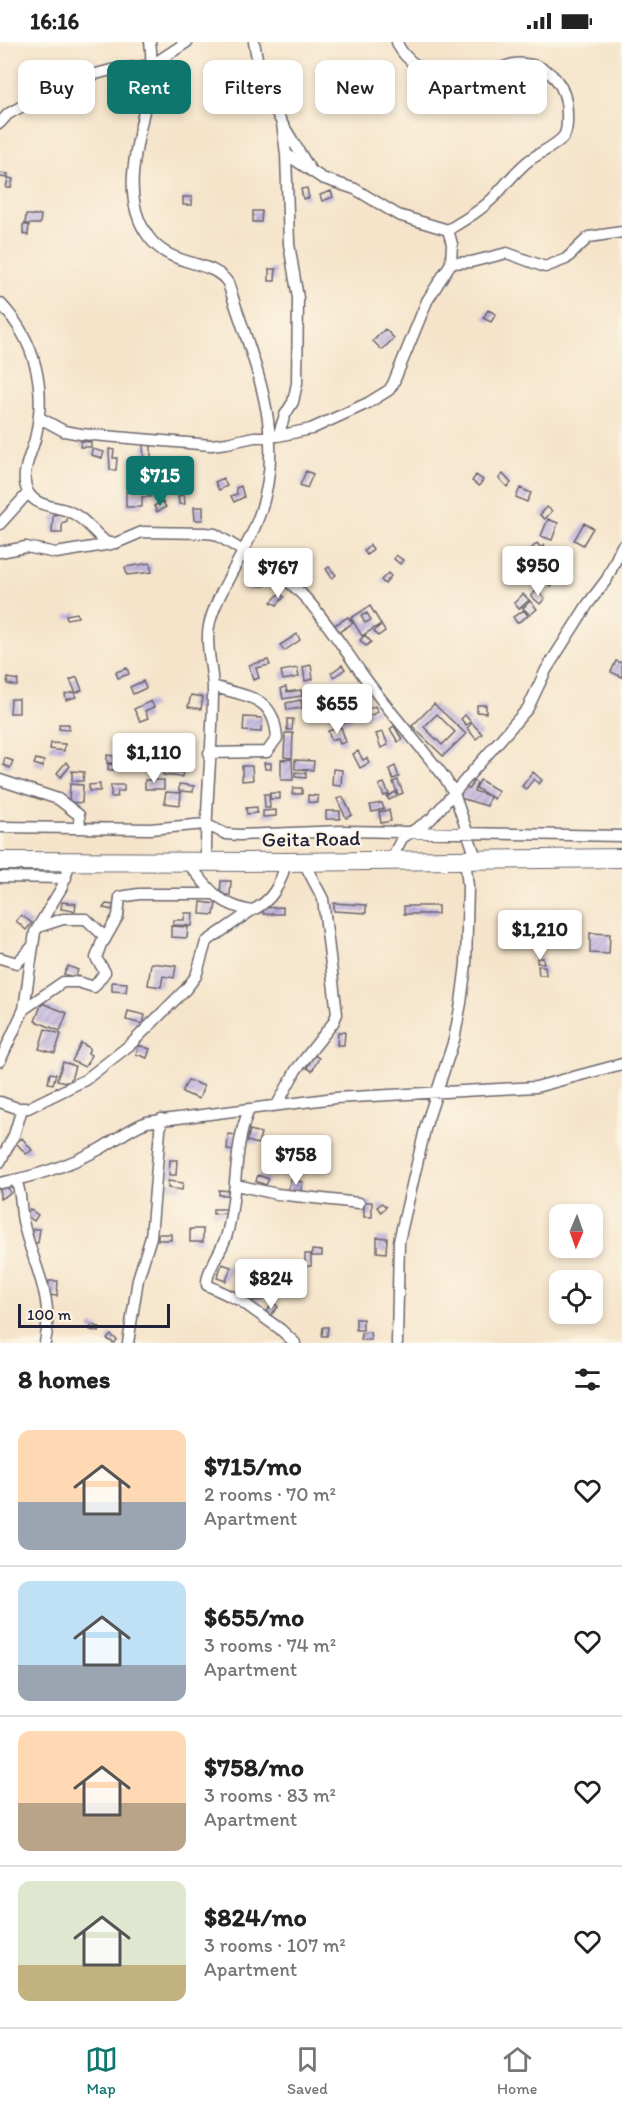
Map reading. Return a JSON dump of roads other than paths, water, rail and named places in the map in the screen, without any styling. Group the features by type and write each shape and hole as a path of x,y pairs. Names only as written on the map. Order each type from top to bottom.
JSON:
{"highway":[{"name":"Geita Road","path":"0,861 68,870 197,862 622,858"}],"street":[{"path":"150,42 152,60"},
{"path":"160,60 187,42"},
{"path":"254,42 262,85 311,171"},
{"path":"397,42 411,63 459,86 471,85 496,69 512,64 525,64 542,69 555,77 562,85 566,98 567,130 561,139 529,160 484,206 448,230"},
{"path":"0,123 8,114 66,82 107,71"},
{"path":"143,114 135,158 135,201 140,219 147,234 158,247 179,260 223,274 228,282 256,363 274,437 271,479 256,525 208,627 213,686 205,824 197,862 211,894"},
{"path":"274,437 293,402 299,364 296,346 298,298 290,244 286,154 282,123"},
{"path":"286,154 311,171 330,181 354,189 398,215 448,230"},
{"path":"39,418 64,431 81,434 211,445 274,437 336,419 388,390 402,368 427,301 451,263 452,244 448,230"},
{"path":"451,263 471,262 507,254 545,267 566,259 589,237 622,232"},
{"path":"0,303 15,322 39,374 39,418 25,473 28,493 41,504 77,516 111,544"},
{"path":"0,524 28,493"},
{"path":"0,552 26,547 56,554 111,544 142,532 215,534 242,554 269,565 324,617 364,677 432,761 454,793 467,833 471,858 466,964 454,1040 435,1094 399,1241 398,1343"},
{"path":"391,860 396,846 407,833 423,825 454,793 528,708 546,670 588,604 607,579 622,546"},
{"path":"209,753 267,752 277,738 274,716 268,706 213,686"},
{"path":"0,780 58,799 79,815 80,827"},
{"path":"0,827 165,829 205,824 226,834 238,835 343,831 622,836"},
{"path":"0,1102 22,1108 85,1080 131,1044 196,976 207,942 260,907 275,892 294,861 323,899 337,1014 333,1023 296,1070 277,1105"},
{"path":"0,877 68,870"},
{"path":"1,1055 24,1008 31,947 38,927 68,870"},
{"path":"24,1008 63,982 95,986 105,972 96,958 118,916 120,897 139,894 211,894 230,905 251,911"},
{"path":"38,927 63,919 86,919 100,930 104,941"},
{"path":"0,958 17,963 31,947"},
{"path":"0,1183 16,1180 85,1156 137,1125 161,1119 335,1098 536,1087 622,1064"},
{"path":"0,1162 14,1135 22,1108"},
{"path":"249,1110 242,1132 237,1185 227,1235 207,1278 207,1286 241,1301 280,1329 295,1343"},
{"path":"128,1343 134,1297 151,1237 161,1119"},
{"path":"16,1180 21,1190 24,1225 45,1293 48,1324 45,1343"},
{"path":"237,1185 277,1194 359,1203"}]}
